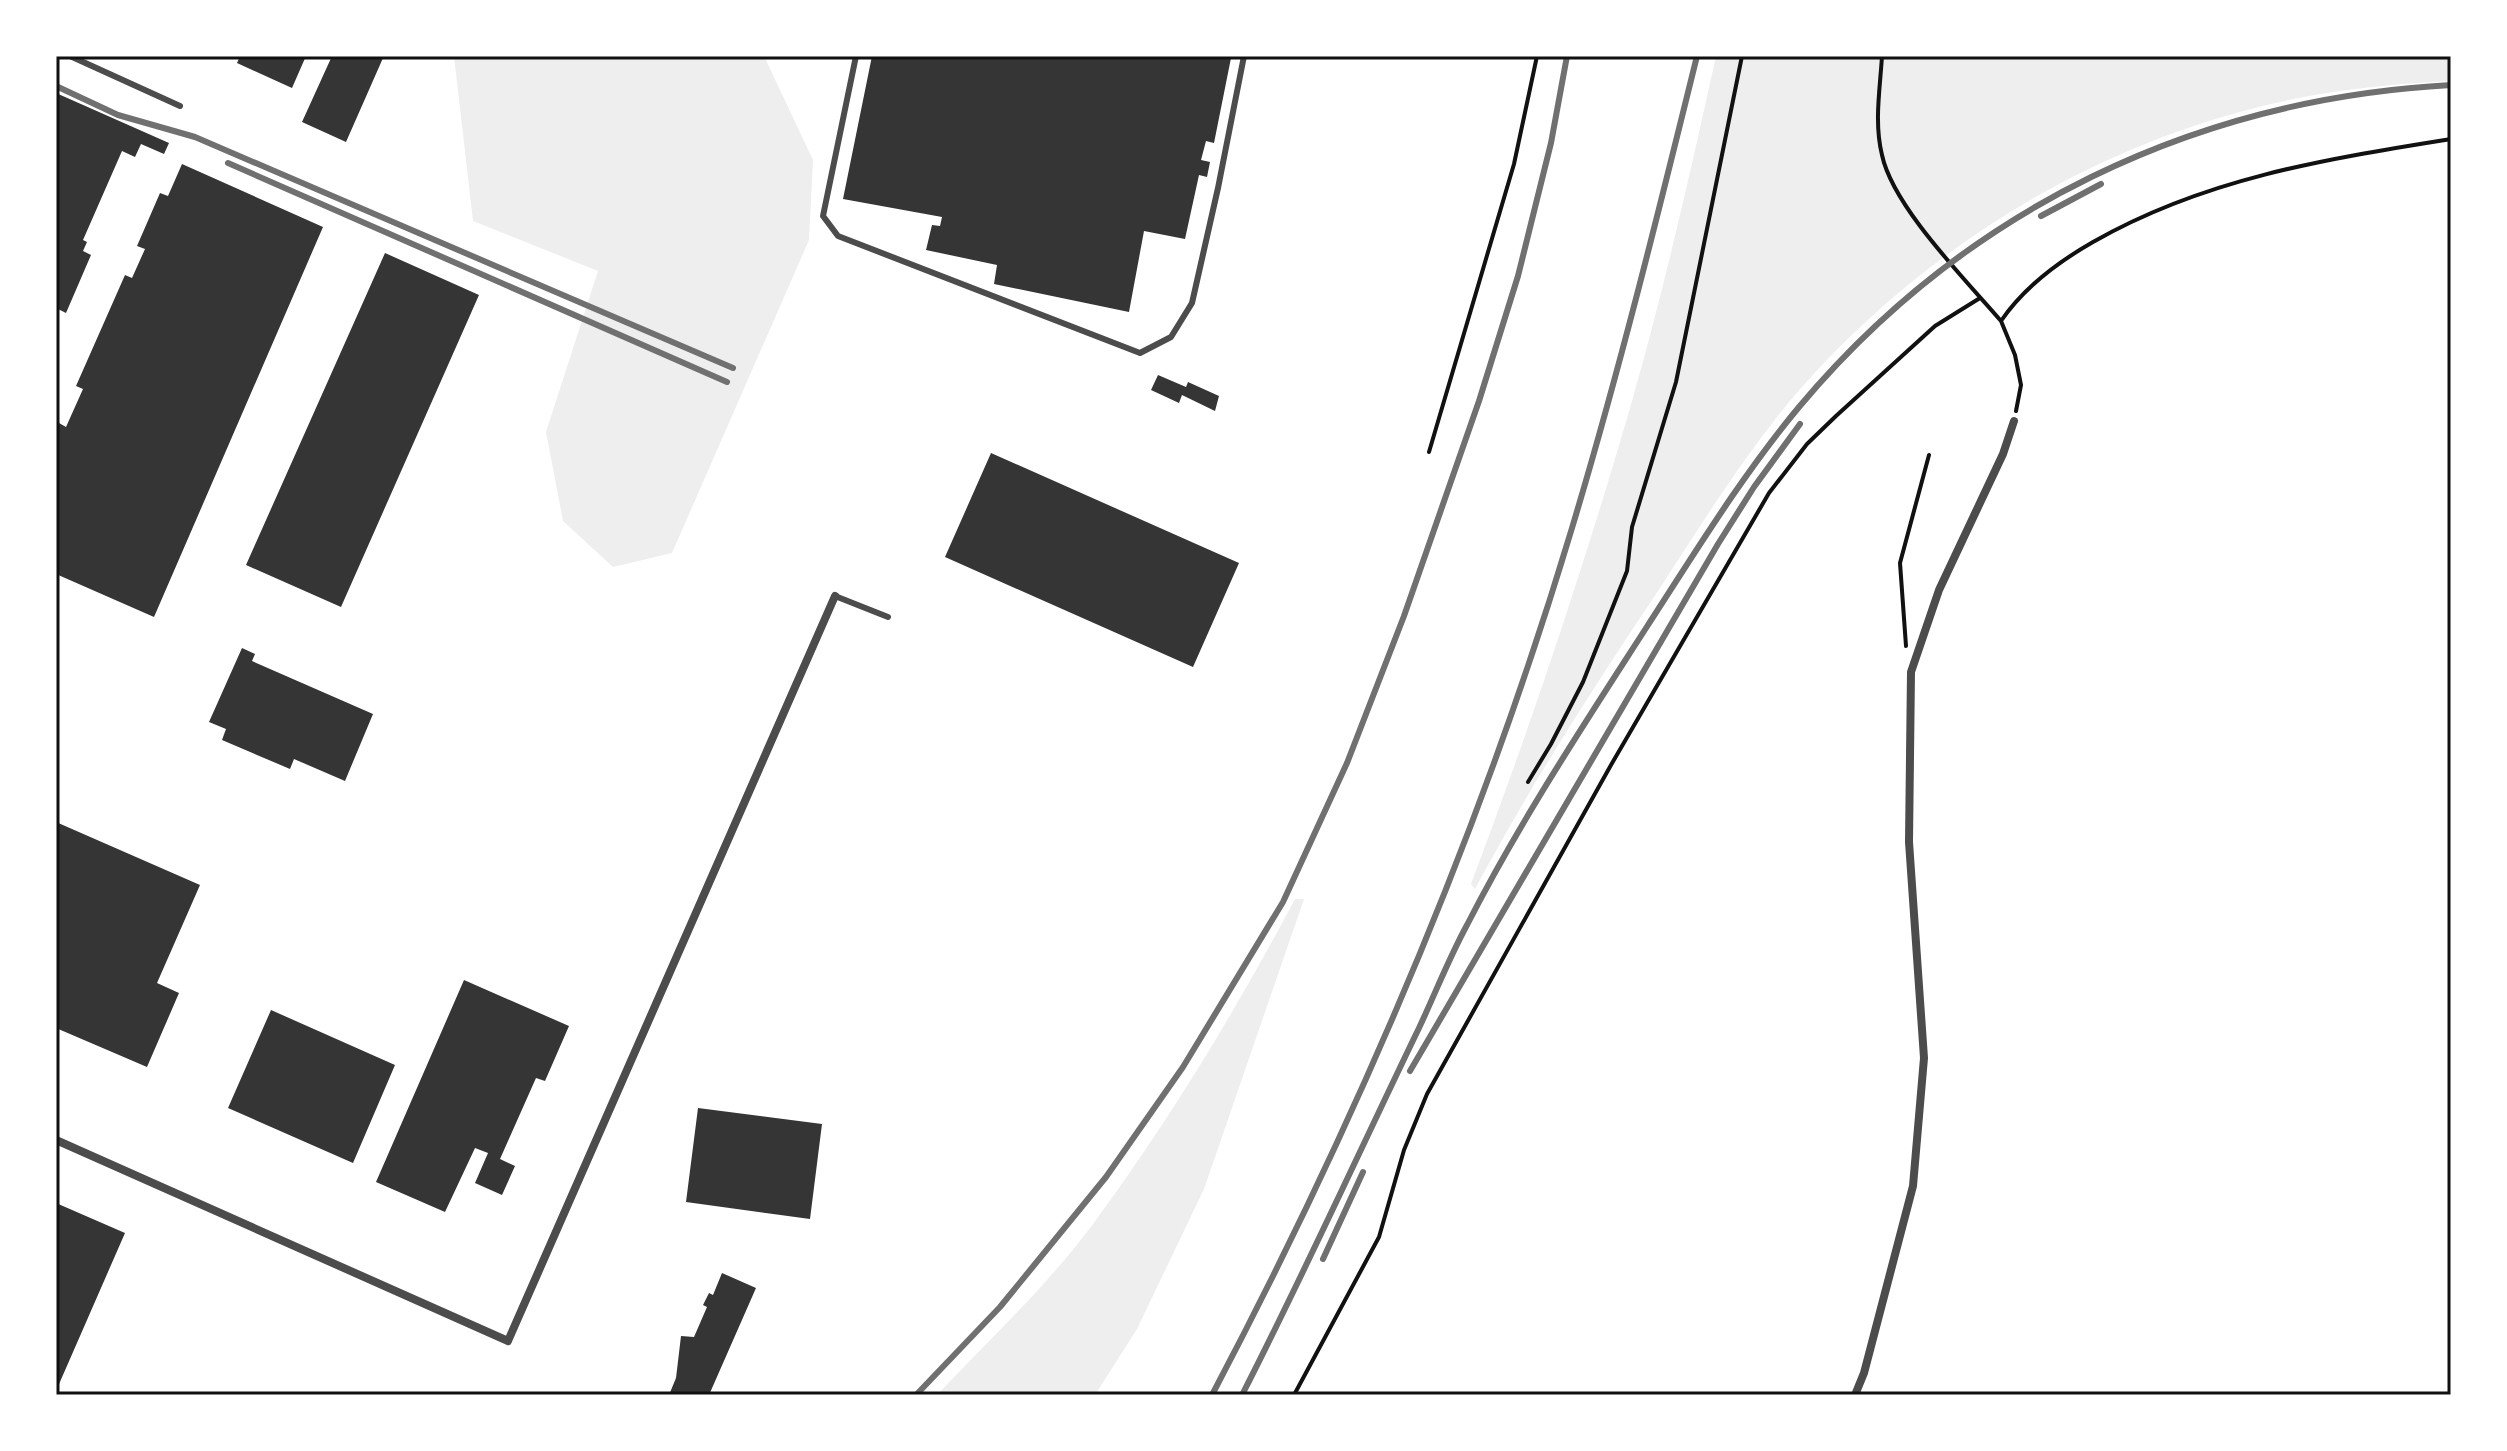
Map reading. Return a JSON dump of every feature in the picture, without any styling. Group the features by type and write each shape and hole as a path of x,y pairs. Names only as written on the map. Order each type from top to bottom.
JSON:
{"street":[{"path":"1855,1395 1864,1373 1913,1186 1924,1058 1909,842 1911,672 1939,590 2003,454 2014,421"},
{"path":"56,1140 508,1341 835,596"}],"lane":[{"path":"70,56 180,106"},
{"path":"856,56 823,216 838,236 1140,353 1171,337 1192,303 1244,56"},
{"path":"835,596 888,617"}],"path":[{"path":"1429,452 1514,164 1537,56"},
{"path":"1528,782 1583,682 1627,571 1632,527 1676,382 1742,56"},
{"path":"1882,56 1877,124 1888,175 1905,206 2001,321 2015,355 2021,385 2014,421"},
{"path":"2001,321 2032,285 2070,256 2128,223 2186,197 2268,173 2352,154 2451,139"},
{"path":"1294,1395 1379,1237 1404,1150 1427,1094 1611,765 1769,493 1807,444 1836,416 1935,326 1980,298"},
{"path":"1911,672 1903,633 1900,563 1929,455"}],"shaded area":[{"path":"454,56 764,56 813,160 809,240 672,553 613,567 563,521 546,432 598,271 473,221"},
{"path":"1716,56 2451,56 2451,81 2360,88 2293,99 2204,123 2138,147 2075,176 2014,210 1956,248 1901,291 1849,337 1801,388 1744,461 1563,738 1475,889 1471,884 1584,559 1646,352"},
{"path":"1295,899 1304,899 1204,1189 1137,1329 1095,1395 937,1395 1037,1291 1093,1224 1200,1065"}],"building":[{"path":"240,56 306,56 292,88 237,63"},
{"path":"332,56 383,58 346,142 302,122"},
{"path":"872,56 1231,58 1214,143 1206,141 1201,160 1210,162 1207,177 1199,175 1185,239 1144,231 1129,312 994,284 997,265 926,250 932,225 940,226 942,217 843,199"},
{"path":"56,93 169,143 164,154 141,144 135,157 122,151 83,240 87,242 83,251 91,255 66,313 56,308"},
{"path":"182,164 323,227 154,617 56,574 56,450 59,443 56,442 56,429 59,423 66,427 83,389 76,386 125,275 132,278 145,249 137,246 160,193 168,196"},
{"path":"385,253 479,295 341,607 246,565"},
{"path":"1158,375 1186,387 1188,382 1219,396 1215,411 1182,395 1179,403 1151,390"},
{"path":"991,453 1239,563 1193,667 945,557"},
{"path":"242,648 255,654 252,661 373,714 345,781 294,759 290,769 222,740 226,729 209,722"},
{"path":"56,822 200,885 157,983 179,993 147,1067 56,1028"},
{"path":"464,980 569,1026 545,1081 536,1078 500,1159 515,1166 502,1195 475,1183 488,1153 475,1148 445,1212 376,1182"},
{"path":"271,1010 395,1065 353,1163 228,1108"},
{"path":"698,1108 822,1124 810,1219 686,1202"},
{"path":"56,1203 125,1233 56,1391"},
{"path":"722,1273 756,1288 709,1395 669,1395 676,1378 681,1336 694,1337 707,1307 703,1305 709,1293 713,1295"}],"railway":[{"path":"916,1395 1000,1307 1106,1177 1183,1067 1283,902 1347,763 1404,616 1479,401 1518,276 1551,143 1567,56"},
{"path":"1212,1395 1266,1291 1366,1078 1413,970 1498,751 1537,640 1589,469 1638,293 1697,56"},
{"path":"1242,1395 1487,886 1577,736 1702,541 1799,407 1864,337 1935,275 2011,222 2091,177 2176,141 2264,113 2356,95 2451,85"},
{"path":"56,86 118,115 195,137 733,368"},
{"path":"228,163 727,382"},
{"path":"2041,216 2101,184"},
{"path":"1410,1071 1718,544 1754,487 1800,424"},
{"path":"1323,1259 1363,1172"}]}
